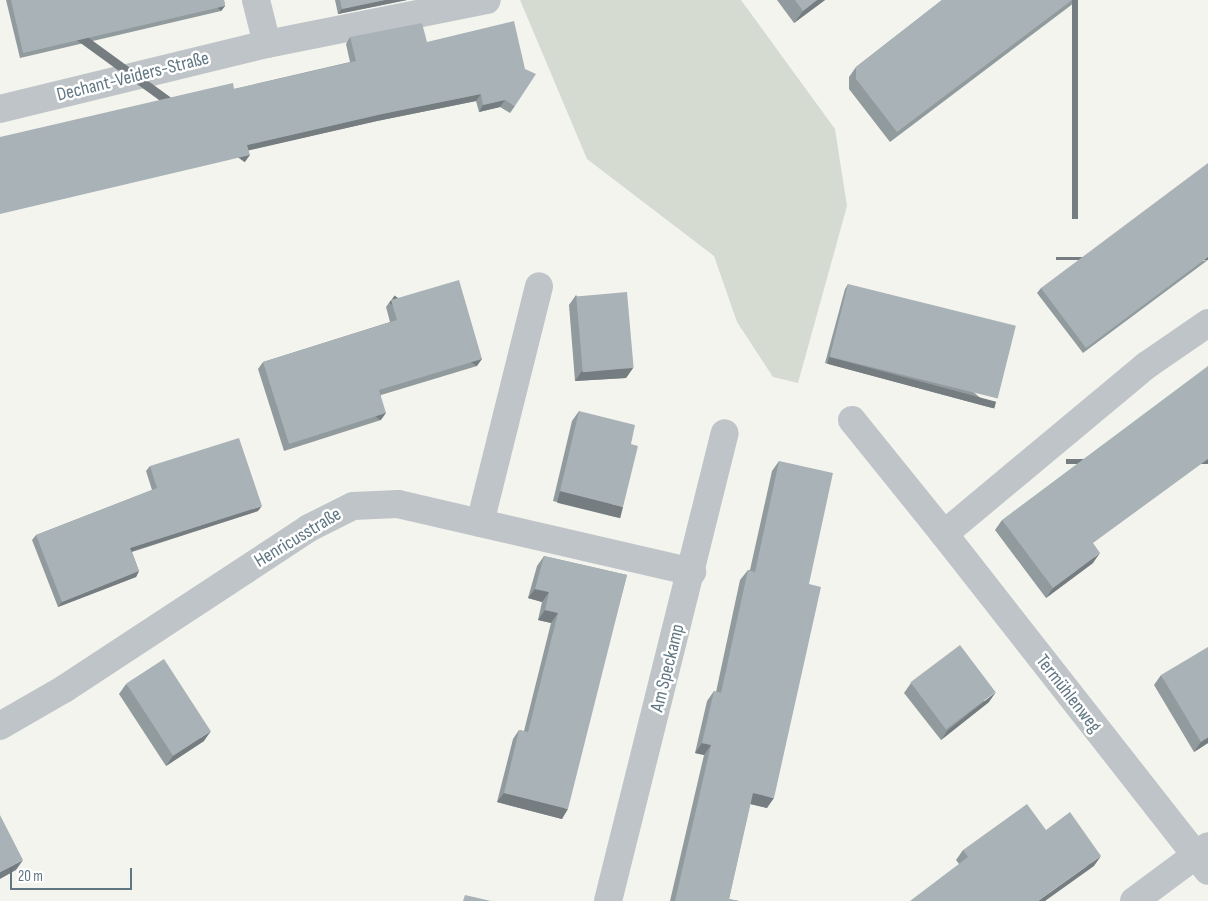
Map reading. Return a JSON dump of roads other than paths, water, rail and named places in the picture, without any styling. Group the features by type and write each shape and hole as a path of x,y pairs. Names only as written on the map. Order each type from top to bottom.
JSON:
{"street":[{"path":"256,0 267,44"},
{"name":"Dechant-Veiders-Straße","path":"0,109 267,44 487,0"},
{"path":"480,523 539,286"},
{"path":"944,534 1147,365 1208,323"},
{"name":"Termühlenweg","path":"852,420 1203,857"},
{"name":"Am Speckamp","path":"608,901 692,572 725,433"},
{"name":"Henricusstraße","path":"0,726 64,690 309,528 353,506 398,504 692,572"},
{"path":"1134,901 1203,857"}]}
